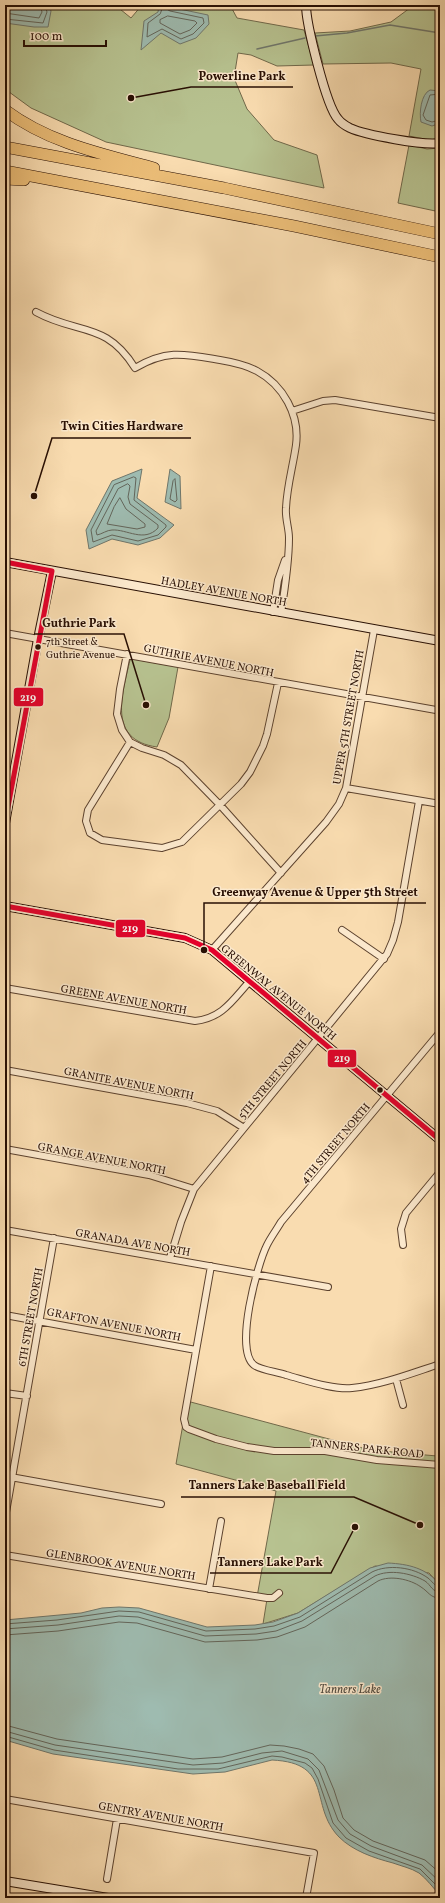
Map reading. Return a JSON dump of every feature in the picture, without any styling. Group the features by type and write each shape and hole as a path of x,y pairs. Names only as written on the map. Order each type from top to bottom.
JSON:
{"highway":[{"path":"5,110 23,124 46,136 81,148 224,188"},
{"path":"5,147 224,188 440,234"},
{"path":"5,171 294,226 440,257"},
{"path":"5,179 65,182"}],"street":[{"path":"306,5 308,25 325,86 333,111 340,121 349,128 362,132 427,144 440,143"},
{"path":"36,312 60,324 91,331 107,338 122,350 135,368 150,359 179,354 243,365 257,371 276,385 292,411 297,434 286,502 288,551 278,580 277,612"},
{"path":"292,411 323,401 334,400 440,418"},
{"name":"HADLEY AVENUE NORTH","path":"5,562 440,641"},
{"path":"5,823 38,639 52,571"},
{"name":"UPPER 5TH STREET NORTH","path":"212,950 333,813 346,788 374,630"},
{"name":"GUTHRIE AVENUE NORTH","path":"5,633 278,683 436,710"},
{"path":"126,654 117,714 122,730 130,742 142,748 164,755 181,765 220,805 281,873"},
{"path":"130,742 88,810 86,821 90,833 102,840 130,845 162,848 182,842 241,784 250,772 263,746 271,720 278,683"},
{"path":"346,788 440,804"},
{"name":"5TH STREET NORTH","path":"170,1258 181,1222 194,1189 384,959 394,940 398,922 419,801"},
{"name":"GREENWAY AVENUE NORTH","path":"5,906 185,938 212,950 440,1140"},
{"path":"342,930 384,959"},
{"name":"GREENE AVENUE NORTH","path":"5,988 195,1021 207,1020 223,1011 249,982"},
{"name":"4TH STREET NORTH","path":"258,1274 267,1246 281,1222 440,1032"},
{"name":"GRANITE AVENUE NORTH","path":"5,1070 187,1103 217,1110 244,1128"},
{"name":"GRANGE AVENUE NORTH","path":"5,1149 149,1175 194,1189"},
{"path":"403,1245 401,1229 406,1213 440,1172"},
{"name":"GRANADA AVE NORTH","path":"5,1230 328,1287"},
{"name":"6TH STREET NORTH","path":"5,1518 54,1238"},
{"path":"196,1350 211,1266"},
{"path":"258,1274 247,1317 246,1344 248,1357 254,1366 306,1380 351,1388 396,1378 440,1364"},
{"name":"GRAFTON AVENUE NORTH","path":"5,1315 196,1350"},
{"name":"TANNERS PARK ROAD","path":"196,1350 184,1417 186,1427 189,1429 216,1440 274,1451 326,1451 377,1460 440,1465"},
{"path":"396,1378 403,1405"},
{"path":"5,1393 27,1396"},
{"path":"5,1476 161,1504"},
{"path":"210,1589 221,1522"},
{"name":"GLENBROOK AVENUE NORTH","path":"5,1555 267,1598 273,1598 279,1593"},
{"name":"GENTRY AVENUE NORTH","path":"5,1800 314,1853 306,1898"},
{"path":"108,1879 117,1819"},
{"path":"5,1881 87,1896 108,1898"}],"green space":[{"path":"5,5 115,5 131,18 142,5 230,5 237,18 304,30 314,65 277,66 251,55 238,53 234,78 247,109 274,140 317,155 324,188 106,142 31,108 5,89"},
{"path":"414,5 440,5 440,138 430,140 409,136 421,69 391,63 323,64 315,33 350,31 391,22"},
{"path":"409,145 427,149 440,148 440,212 398,203"},
{"path":"133,659 178,667 169,718 157,747 141,743 131,735 124,726 122,701 130,660"},
{"path":"187,1401 370,1450 437,1456 440,1450 440,1585 429,1573 375,1566 298,1613 263,1624 267,1599 257,1597 276,1491 176,1464"}],"water":[{"path":"5,5 49,5 51,11 48,27 34,27 5,23"},
{"path":"159,5 170,5 170,7 208,15 209,24 196,38 180,44 161,33 141,50 144,21 158,12"},
{"path":"430,90 440,91 440,123 432,126 421,122 420,118 423,100 427,92"},
{"path":"142,469 137,498 174,525 160,538 138,545 112,539 89,549 86,530 112,481"},
{"path":"170,469 180,476 181,509 165,502"},
{"name":"Tanners Lake","path":"388,1563 403,1564 417,1568 435,1579 440,1585 440,1895 419,1873 409,1868 364,1853 339,1837 330,1825 324,1812 318,1788 313,1777 305,1769 292,1763 272,1760 225,1772 193,1774 53,1754 5,1740 5,1620 81,1613 102,1608 119,1607 139,1608 207,1627 255,1625 273,1622 298,1613 370,1568"}],"waterway":[{"path":"315,36 347,33 390,25 440,33"},
{"path":"257,49 305,38"}],"transit line":[{"name":"219","path":"5,562 52,571"},
{"name":"219","path":"5,823 52,571"},
{"name":"219","path":"5,906 185,938 212,950 440,1140"}],"place":[{"name":"Powerline Park","path":"131,98"},
{"name":"Twin Cities Hardware","path":"34,496"},
{"name":"7th Street & Guthrie Avenue","path":"38,647"},
{"name":"Guthrie Park","path":"146,705"},
{"name":"Greenway Avenue & Upper 5th Street","path":"204,950"},
{"name":"Tanners Lake Baseball Field","path":"420,1525"},
{"name":"Tanners Lake Park","path":"355,1527"}]}
